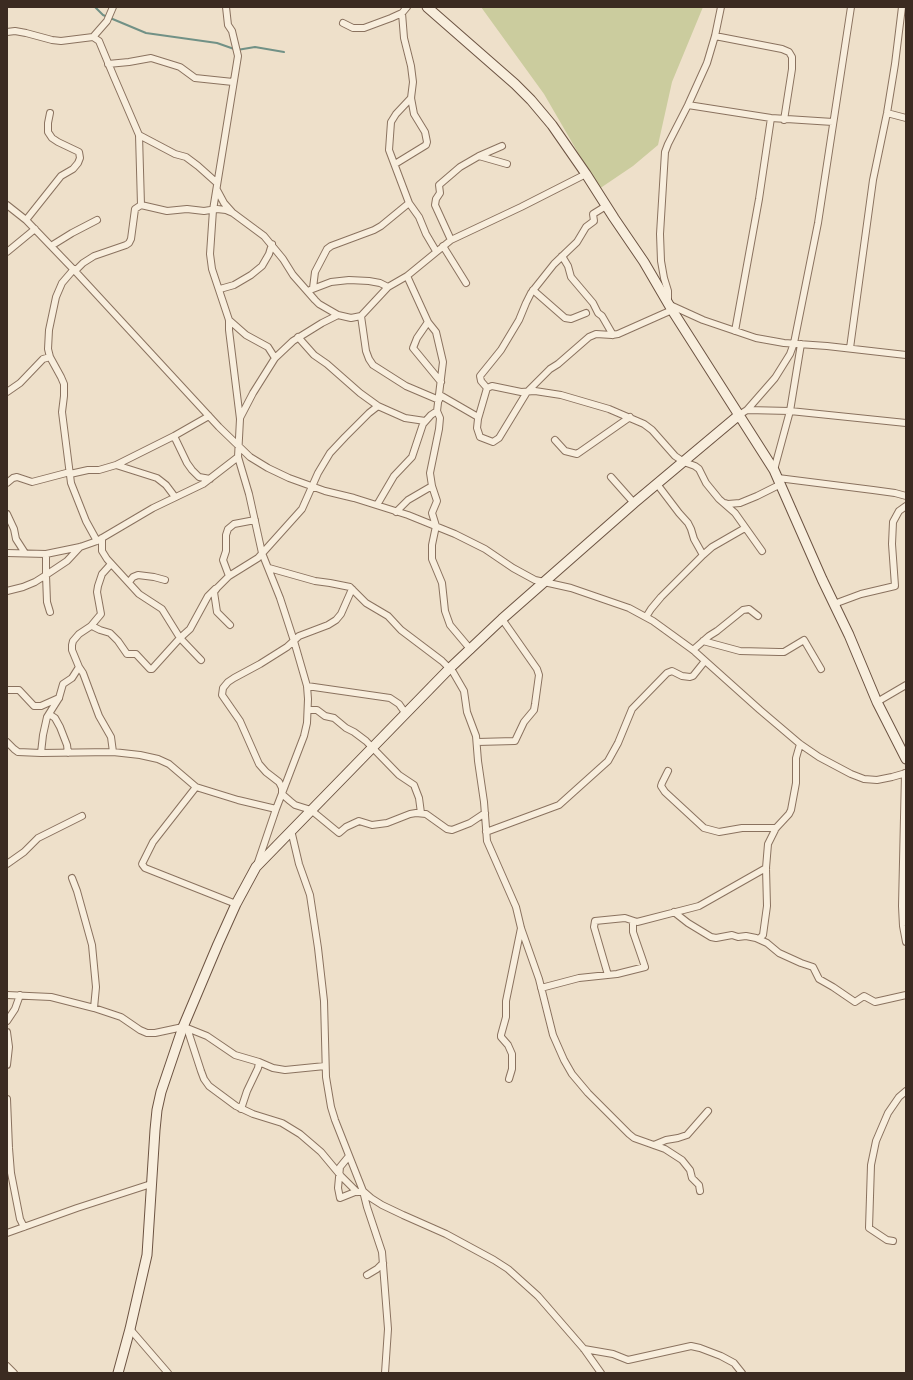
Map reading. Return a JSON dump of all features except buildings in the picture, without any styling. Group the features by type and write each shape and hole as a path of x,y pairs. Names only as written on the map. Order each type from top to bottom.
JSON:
{"street":[{"path":"93,37 107,21 113,7"},
{"path":"118,1373 147,1256 157,1110 168,1071 218,944 236,904 256,866 304,736 308,710 307,686 294,641 269,568 262,553 255,520 238,457 240,419 229,320 220,289 212,269 210,254 213,210 238,56 232,31 228,25 226,7"},
{"path":"343,23 353,28 364,28 380,23 402,13 407,7"},
{"path":"427,7 526,94 552,126 586,174 670,305 743,413 778,477 877,702 906,759"},
{"path":"670,305 668,291 663,275 660,234 664,159 668,144 707,63 715,36 721,7"},
{"path":"256,866 450,668 502,619 634,503 743,413 775,378 790,354 794,343 818,223 851,7"},
{"path":"850,348 873,180 887,113 902,7"},
{"path":"395,164 427,144 425,132 414,114 411,98 413,82 412,71 404,38 402,13"},
{"path":"7,32 15,31 61,41 93,37 100,41 108,64 139,135 141,205"},
{"path":"715,36 782,49 789,52 792,57 792,69 784,120"},
{"path":"108,64 151,58 180,67 195,78 233,82"},
{"path":"411,98 396,114 391,122 390,150 409,203 419,217 426,234 436,251"},
{"path":"688,105 784,120 833,122"},
{"path":"26,220 61,176 73,169 80,158 79,152 52,138 48,132 50,113"},
{"path":"887,113 906,118"},
{"path":"735,331 759,199 770,118"},
{"path":"139,135 152,140 176,154 186,157 198,166 217,186 224,203 233,213 264,236 272,244 293,275 310,290 319,304 338,315 351,318 361,316 388,287 407,276 451,240 586,174"},
{"path":"451,240 436,211 436,199 440,193 439,185 460,167 479,156 502,146"},
{"path":"479,156 507,164"},
{"path":"310,290 315,272 327,249 331,246 374,230 409,203"},
{"path":"7,205 26,220 208,416 238,447 250,457 289,478 436,526 485,549 526,576 535,580 571,588 629,608 646,617 693,650 800,744 819,757 851,774 864,779 877,780 905,773 902,926 906,942"},
{"path":"201,660 180,638 162,609 139,594 111,564 102,551 99,540 86,521 71,483 62,412 64,384 62,377 50,357 49,330 53,309 62,283 74,270 94,256 129,243 135,209 141,205 167,210 226,210 233,213"},
{"path":"487,388 481,381 480,376 501,350 519,320 533,290 554,264 577,242 586,227 594,221 593,214 606,206"},
{"path":"51,246 97,220"},
{"path":"7,252 34,229"},
{"path":"220,289 234,285 251,275 262,266 269,254 272,244"},
{"path":"443,246 466,283"},
{"path":"562,256 568,266 571,277 593,303 613,335"},
{"path":"407,276 428,322 436,332 439,339 443,362 442,382 437,411 440,418 440,424 430,473 432,486 437,498 432,513 436,526 433,539 432,558 442,583 448,619 454,632 470,650"},
{"path":"310,290 331,282 349,280 369,281 380,283 388,287"},
{"path":"533,290 565,318 571,319 586,313"},
{"path":"670,305 703,320 763,340 906,355"},
{"path":"487,388 478,417 477,428 480,437 490,442 496,441 527,392 550,369 558,364 589,337 596,334 618,334 670,305"},
{"path":"240,419 253,393 275,358 298,337 338,315"},
{"path":"361,316 366,351 368,359 373,365 406,386 440,397 478,417"},
{"path":"229,320 246,335 268,347 275,358"},
{"path":"428,322 416,338 414,349 442,382"},
{"path":"298,337 314,355 328,364 360,393 378,406 405,418 425,421"},
{"path":"487,388 492,386 527,392 535,391 561,395 609,409 630,417 652,430 671,452 684,462 699,469 706,483 719,499 728,504 740,503 757,496 778,477 801,344"},
{"path":"7,392 20,383 43,359 50,357"},
{"path":"90,626 113,635 126,654 136,654 150,669 154,669 180,638 190,629 208,596 229,576 251,563 262,553 302,509 318,473 330,453 369,413 378,406"},
{"path":"377,506 394,476 412,457 420,431 425,421 437,411"},
{"path":"743,413 790,411 906,423"},
{"path":"7,483 13,478 17,477 32,482 70,473 99,470 116,465 174,436 208,416"},
{"path":"555,440 565,451 576,454 630,417"},
{"path":"174,436 192,470 199,477 210,479"},
{"path":"7,553 46,554 80,547 99,540 153,508 210,479 238,457"},
{"path":"116,465 158,478 166,485 175,497"},
{"path":"611,477 634,503"},
{"path":"778,477 906,496"},
{"path":"657,484 688,523 695,541 703,554"},
{"path":"396,512 408,500 432,486"},
{"path":"724,502 735,514 762,551"},
{"path":"834,604 861,594 895,586 892,544 893,522 899,511 906,506"},
{"path":"7,514 14,529 16,539 25,553"},
{"path":"229,576 223,560 226,551 226,535 228,529 234,524 255,520"},
{"path":"646,617 661,597 703,554 712,547 745,528"},
{"path":"7,591 35,582 67,561 80,547"},
{"path":"46,554 46,602 50,612"},
{"path":"111,564 102,574 98,586 97,592 101,614 90,626 79,634 73,642 72,650 83,673 99,716 111,737 113,752"},
{"path":"269,568 315,581 346,586 352,589 366,603 388,616 401,630 450,668 459,680 464,691 467,712 477,742 478,761 486,813 486,832 489,846 514,901 521,928 536,969 553,1035 572,1074 588,1093 634,1138 673,1153 682,1160 690,1170 692,1178 699,1185 700,1191"},
{"path":"129,582 138,575 165,580"},
{"path":"217,588 214,592 217,612 230,626"},
{"path":"352,589 342,614 336,620 328,625 299,636 287,647 228,682 222,692 222,695 245,732 259,764 281,785 282,794 295,804 311,810 339,833 346,827 360,821 374,825 390,823 410,814 421,813 430,817 447,829 452,830 474,822 486,813"},
{"path":"693,650 743,610 749,609 758,616"},
{"path":"477,742 515,741 524,722 532,714 535,704 539,675 537,669 502,619"},
{"path":"703,641 740,651 784,652 804,640 821,669"},
{"path":"486,832 559,805 608,761 618,743 632,709 667,673 672,671 690,678 706,661"},
{"path":"41,753 43,735 49,714 59,698 63,684 72,678 79,667"},
{"path":"877,702 906,685"},
{"path":"307,686 390,698 399,704 406,714"},
{"path":"7,690 19,690 34,706 41,706 59,698"},
{"path":"308,710 317,710 325,716 334,718 346,728 357,734 399,775 408,780 415,788 421,806 421,813"},
{"path":"49,714 55,718 60,727 67,745 68,753"},
{"path":"7,742 18,752 113,752 140,755 162,761 172,766 196,787 238,800 276,809"},
{"path":"759,939 763,935 767,910 766,868 768,844 776,828 789,814 793,805 796,783 796,758 800,744"},
{"path":"668,771 662,783 665,792 704,828 719,832 742,828 776,828"},
{"path":"196,787 153,842 142,864 145,868 236,904"},
{"path":"7,864 24,852 38,838 82,816"},
{"path":"291,830 299,864 310,895 324,1001 326,1077 335,1120 380,1244 383,1263 388,1329 385,1373"},
{"path":"608,975 594,924 598,920 626,918 633,921 641,921 699,906 766,868"},
{"path":"72,878 78,891 91,941 96,988 94,1008"},
{"path":"674,912 692,926 711,937 716,938 732,935 759,939 767,943 779,953 813,967 819,979 833,986 855,1002 864,996 875,1002 906,995"},
{"path":"541,988 579,978 608,975 644,967 633,932 633,921"},
{"path":"509,1079 512,1069 512,1054 501,1035 506,1017 506,1001 521,928"},
{"path":"7,995 51,997 94,1008 121,1017 147,1033 185,1027 207,1036 234,1055 259,1062 279,1070 325,1066"},
{"path":"7,1021 15,1009 20,995"},
{"path":"185,1027 204,1079 220,1096 241,1109 282,1123 300,1134 321,1152 339,1174 361,1192 382,1205 446,1234 508,1269 538,1296 584,1349 601,1373"},
{"path":"7,1032 9,1047 7,1065"},
{"path":"241,1109 247,1091 258,1068 259,1062"},
{"path":"893,1242 887,1240 869,1228 871,1165 876,1141 888,1112 899,1097 906,1091"},
{"path":"7,1099 11,1173 20,1219 24,1227"},
{"path":"654,1145 686,1135 708,1111"},
{"path":"349,1156 341,1165 339,1174 338,1188 340,1198 361,1192"},
{"path":"7,1233 151,1184"},
{"path":"367,1275 377,1270 383,1263"},
{"path":"130,1329 168,1373"},
{"path":"584,1349 613,1354 628,1360 691,1346 721,1356 734,1363 742,1373"},
{"path":"7,1366 14,1373"}],"green space":[{"path":"481,7 703,7 672,82 658,145 633,166 599,189 544,94"}],"waterway":[{"path":"95,7 103,15 146,33 217,43 237,50 255,47 284,52"}]}
